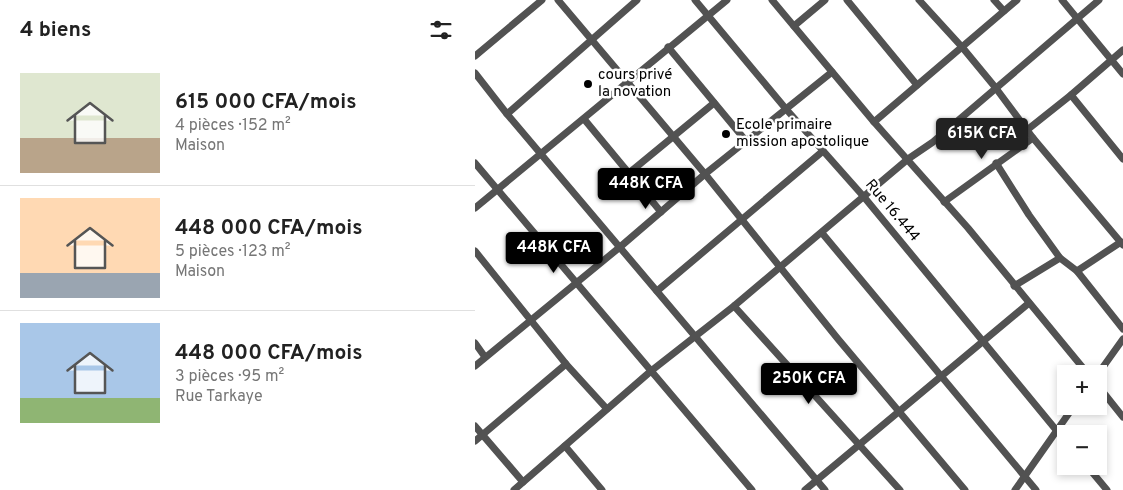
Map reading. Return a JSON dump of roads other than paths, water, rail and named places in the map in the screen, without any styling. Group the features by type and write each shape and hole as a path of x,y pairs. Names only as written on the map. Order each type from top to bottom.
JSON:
{"street":[{"path":"475,56 542,0"},
{"path":"558,0 705,174 898,411 965,490"},
{"path":"507,114 637,0"},
{"name":"Rue 16.444","path":"695,0 786,109 864,197 1057,431"},
{"path":"475,208 727,0"},
{"path":"772,0 945,202 1081,365"},
{"path":"794,26 825,0"},
{"path":"847,0 917,85"},
{"path":"919,0 962,47 1033,138 1122,244 1077,271"},
{"path":"994,0 1004,11"},
{"path":"875,122 1017,0"},
{"path":"1062,0 1123,74"},
{"path":"514,490 651,371 781,268 908,159 933,142 1099,0"},
{"path":"668,48 746,141"},
{"path":"1027,130 1123,50"},
{"path":"475,366 620,248 705,174 832,72"},
{"path":"475,73 507,114 825,490"},
{"path":"1071,95 1123,159"},
{"path":"629,173 714,103"},
{"path":"584,119 661,212"},
{"path":"945,202 996,163 1033,138"},
{"path":"657,291 823,152"},
{"path":"475,163 752,490"},
{"path":"996,163 1029,215 1060,258 1077,271 1123,330"},
{"path":"822,233 1036,490"},
{"path":"475,251 567,364 607,409"},
{"path":"1014,286 1060,258"},
{"path":"805,490 1029,303"},
{"path":"734,306 900,490"},
{"path":"1104,365 1123,339"},
{"path":"475,343 485,357"},
{"path":"475,441 567,364"},
{"path":"1107,397 1123,417"},
{"path":"475,426 523,482"},
{"path":"1015,490 1057,431"},
{"path":"565,446 602,490"},
{"path":"1094,475 1107,490"}],"place":[{"name":"cours privé la novation","path":"588,84"},
{"name":"Ecole primaire mission apostolique","path":"726,134"}]}
